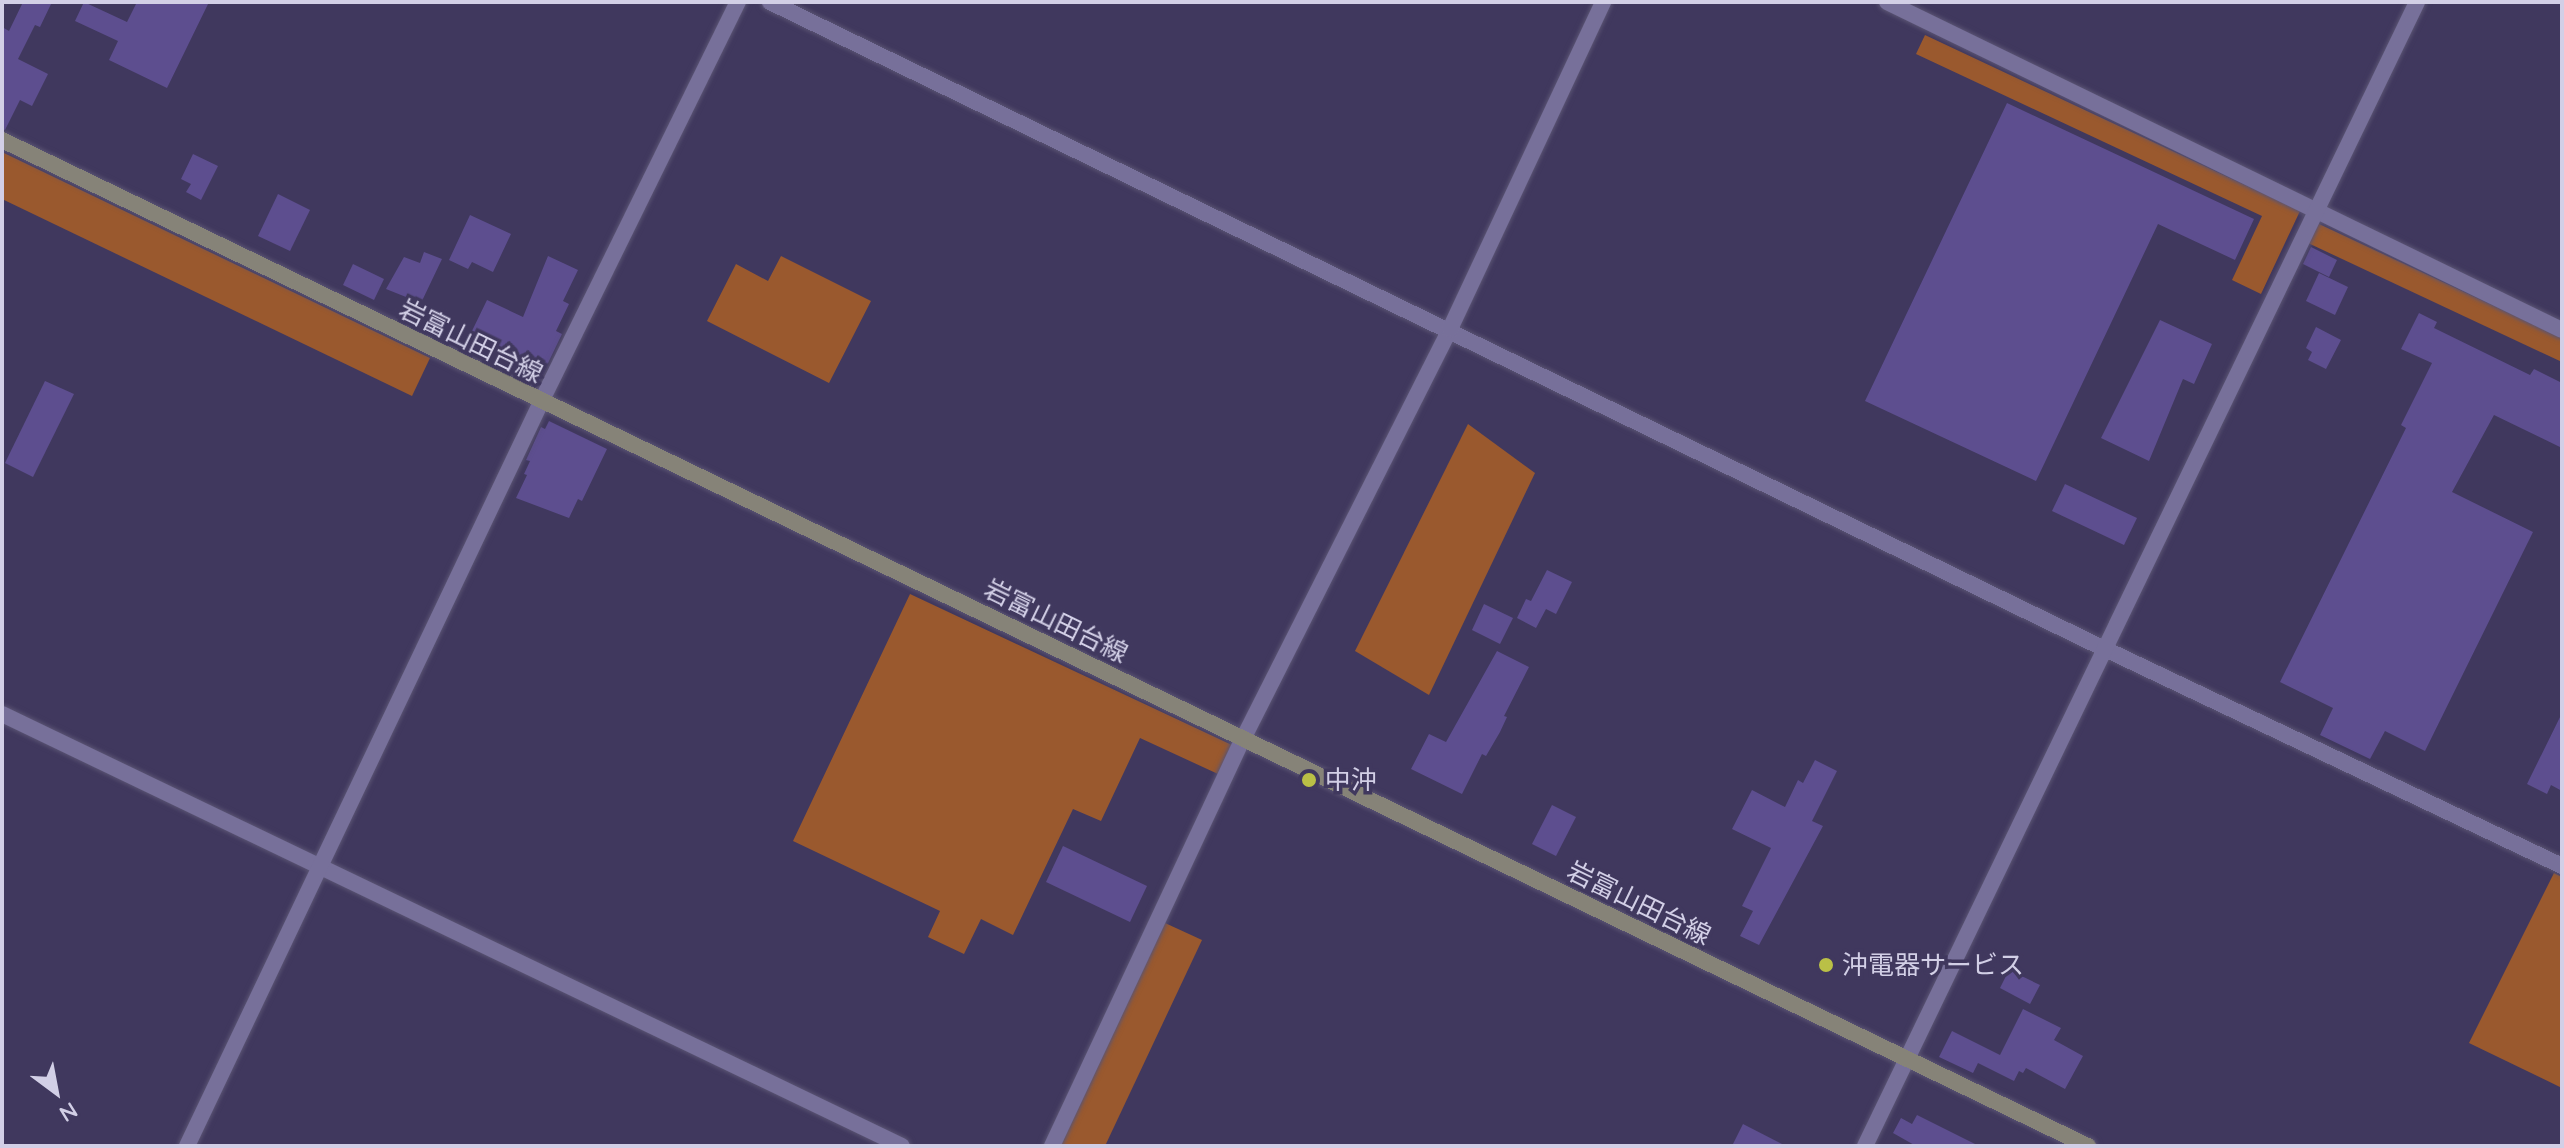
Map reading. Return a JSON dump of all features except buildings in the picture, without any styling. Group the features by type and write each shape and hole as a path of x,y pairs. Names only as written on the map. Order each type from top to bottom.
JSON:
{"main road":[{"name":"岩富山田台線","path":"2,140 2088,1146"}],"street":[{"path":"187,1146 541,402 738,2"},
{"path":"770,2 2105,649 2562,866"},
{"path":"1052,1146 1244,737 1450,329 1603,2"},
{"path":"1887,2 2562,330"},
{"path":"1865,1146 2417,2"},
{"path":"2,714 902,1146"}],"shaded area":[{"path":"1925,35 2300,211 2261,294 2232,280 2262,216 1916,54"},
{"path":"2,152 430,358 412,396 2,199"},
{"path":"2317,223 2562,338 2562,362 2308,243"},
{"path":"781,256 871,301 829,383 707,321 736,264 768,281"},
{"path":"1468,424 1535,473 1429,695 1355,651"},
{"path":"910,594 1232,745 1218,774 1140,738 1101,821 1073,809 1013,935 981,919 964,954 928,937 940,911 793,841"},
{"path":"2554,873 2562,877 2562,1088 2469,1043"},
{"path":"1165,923 1202,940 1105,1146 1059,1146"}],"place":[{"name":"中沖","path":"1309,780"},
{"name":"沖電器サービス","path":"1826,965"}]}
